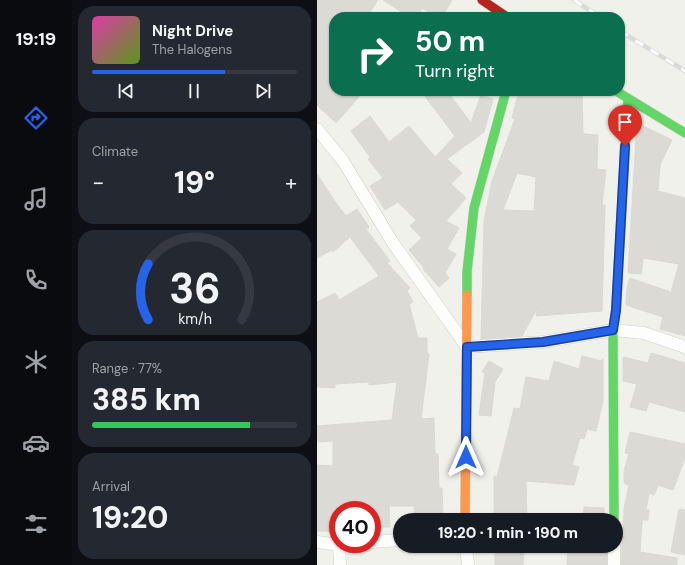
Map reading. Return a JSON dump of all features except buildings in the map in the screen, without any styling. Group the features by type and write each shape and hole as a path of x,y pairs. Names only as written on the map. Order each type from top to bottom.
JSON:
{"street":[{"path":"482,0 500,12"},
{"path":"465,513 467,272 474,208 505,96"},
{"path":"624,96 685,133"},
{"path":"614,513 613,330 616,310 628,99"},
{"path":"317,129 343,161 393,243 467,347"},
{"path":"467,347 543,342 613,330 644,333 685,347"},
{"path":"381,541 393,540"},
{"path":"317,542 329,544"},
{"path":"339,553 340,565"},
{"path":"467,553 468,565"},
{"path":"614,553 614,565"}],"railway":[{"path":"574,0 592,12"},
{"path":"625,34 685,71"}],"traffic: fast":[{"path":"467,295 467,272 474,208 505,96"},
{"path":"624,96 685,133"},
{"path":"614,513 613,330 616,310 628,99"}],"traffic: slow":[{"path":"465,513 467,295"}],"traffic: jam":[{"path":"482,0 500,12"}],"route":[{"path":"466,457 467,347 543,342 613,330 616,310 625,146"}]}
